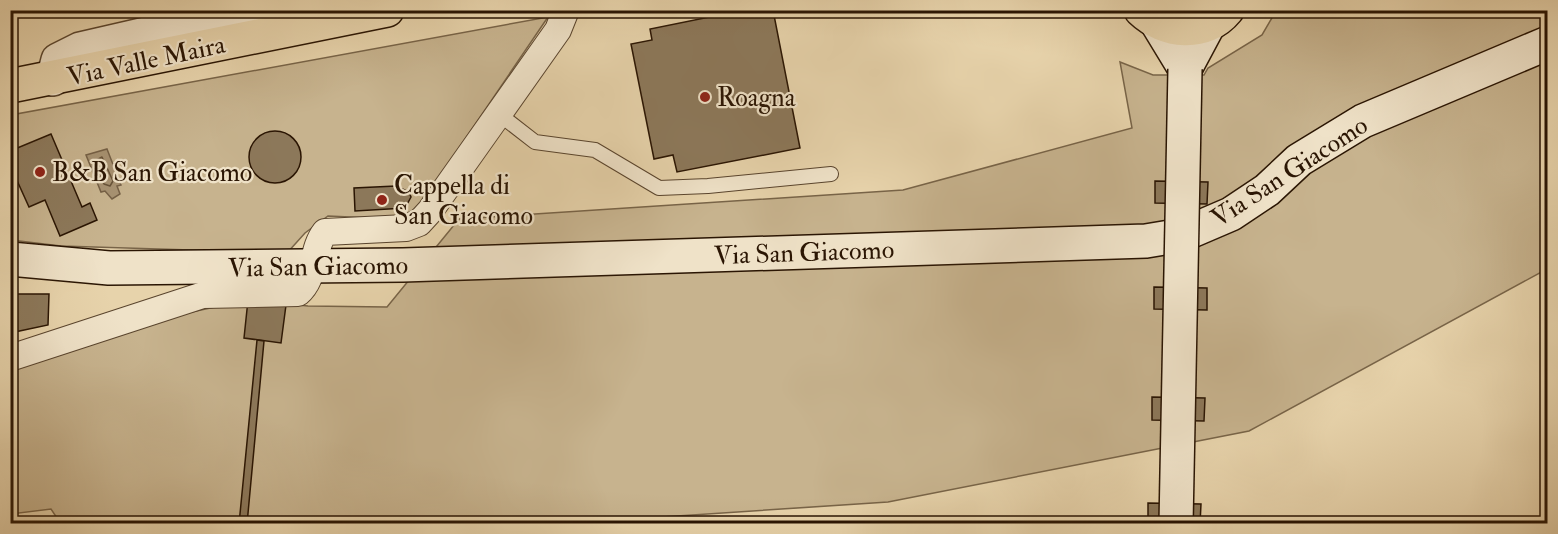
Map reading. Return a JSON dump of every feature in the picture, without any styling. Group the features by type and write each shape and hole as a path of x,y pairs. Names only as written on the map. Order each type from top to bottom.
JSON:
{"main road":[{"path":"52,79 58,60 80,49 250,10"},
{"name":"Via Valle Maira","path":"10,86 380,11"},
{"path":"1149,17 1174,29 1192,29 1218,17"},
{"path":"1149,17 1185,69"},
{"path":"1176,524 1185,69 1218,17"},
{"name":"Via San Giacomo","path":"10,259 109,268 312,266 1146,241 1182,235 1231,214 1267,190 1299,160 1363,122 1548,43"}],"street":[{"path":"10,358 203,295 298,293 306,287 318,241 325,232 406,228 419,223 430,211 558,30 566,10"}],"lane":[{"path":"498,114 535,142 595,150 628,172 659,188 708,186 831,174"}],"shaded area":[{"path":"1276,11 1547,11 1547,269 1249,431 888,502 556,524 61,524 51,509 11,514 11,369 135,324 248,300 308,306 387,307 459,219 903,190 1132,128 1120,62 1153,75 1204,75 1208,68 1262,35"},
{"path":"548,17 419,207 396,219 328,216 305,233 287,253 61,246 11,240 11,115"}],"water":[{"path":"107,149 121,185 117,186 120,194 112,199 105,191 101,192 86,155"}],"building":[{"path":"744,10 773,10 800,148 677,172 673,155 654,159 631,44 652,40 650,29"},
{"path":"275,131 289,135 297,143 301,157 297,171 289,179 275,183 261,179 253,171 249,157 253,143 261,135"},
{"path":"51,134 82,207 90,203 97,220 60,236 45,200 29,207 10,165 10,151"},
{"path":"1155,181 1208,182 1207,204 1155,203"},
{"name":"Cappella di San Giacomo","path":"396,186 409,192 411,197 405,208 355,211 354,188"},
{"path":"1154,287 1207,288 1207,310 1154,309"},
{"path":"10,294 49,294 48,325 10,333"},
{"path":"248,300 286,305 281,343 244,338"},
{"path":"257,340 264,341 247,524 239,524"},
{"path":"1152,397 1205,398 1204,421 1152,420"},
{"path":"1148,503 1201,504 1200,524 1148,524"}],"railway":[{"path":"1168,524 1177,73"},
{"path":"1185,524 1194,73"}],"place":[{"name":"Roagna","path":"705,97"},
{"name":"B&B San Giacomo","path":"40,172"},
{"name":"Cappella di San Giacomo","path":"382,200"}]}
